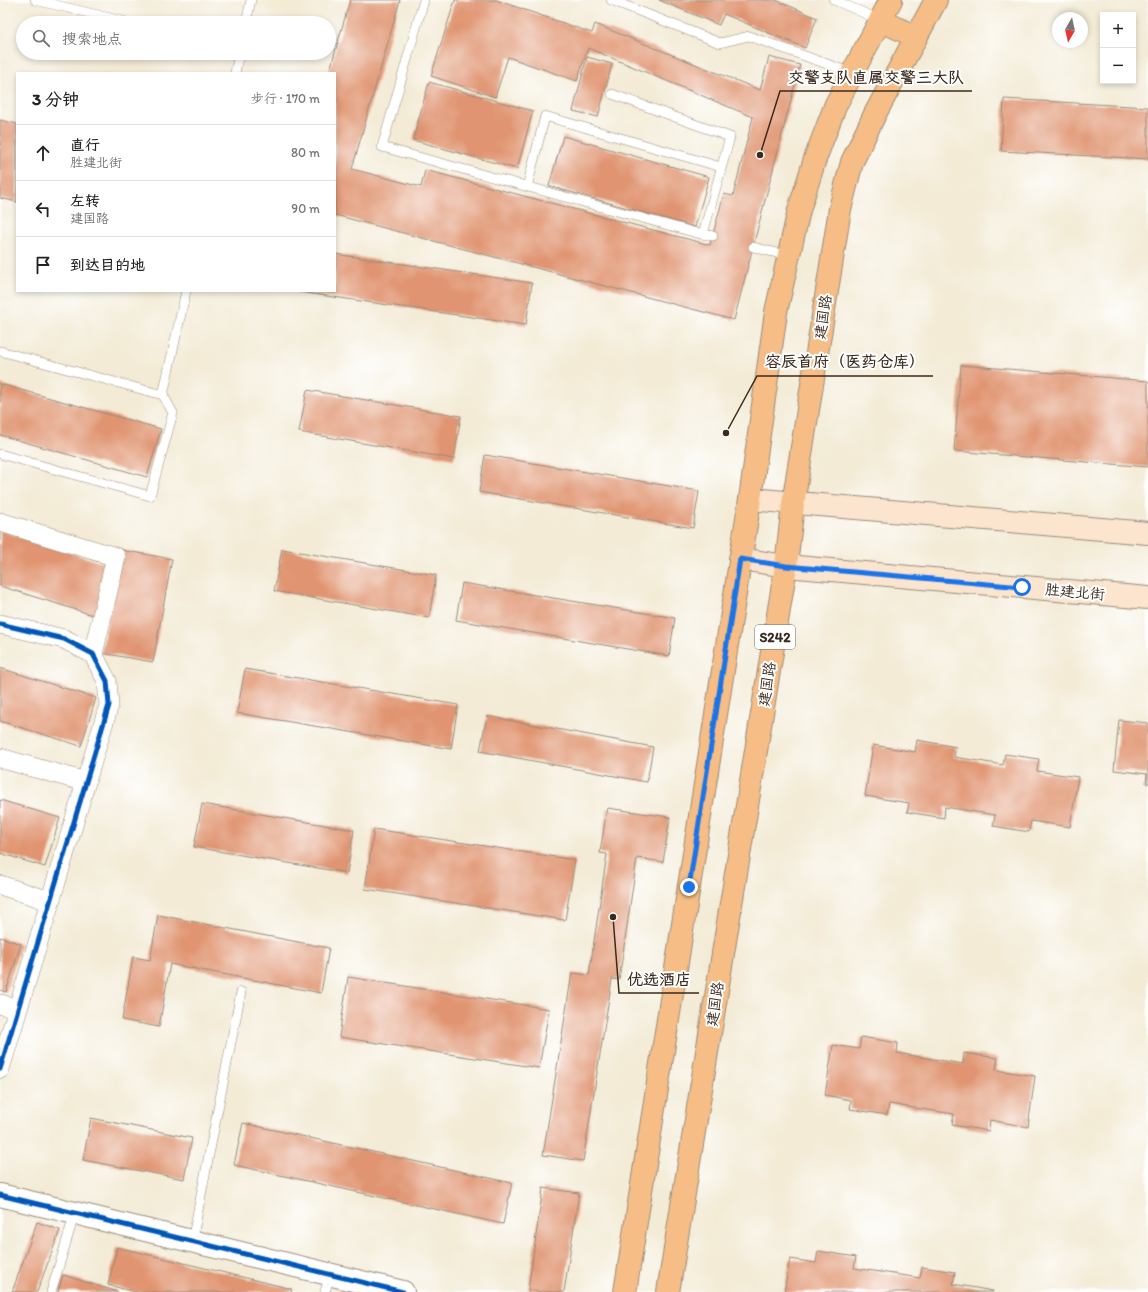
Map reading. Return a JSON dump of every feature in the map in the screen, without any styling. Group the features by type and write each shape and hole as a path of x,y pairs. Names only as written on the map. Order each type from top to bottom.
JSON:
{"main road":[{"path":"625,1292 750,499 776,312 799,210 815,159 836,104 890,0"},
{"name":"建国路","path":"668,1292 786,566 793,504 840,209 852,162 875,114 936,0"},
{"path":"880,20 916,37"},
{"path":"750,499 793,504 1148,533"},
{"name":"胜建北街","path":"740,559 786,566 1148,598"}],"street":[{"path":"0,522 116,557 93,654"},
{"path":"0,624 64,640 93,654 107,681 109,705 50,901 9,1007 0,1069"},
{"path":"0,758 86,782"},
{"path":"0,885 50,901"},
{"path":"0,1195 192,1241 327,1283 403,1292"}],"lane":[{"path":"35,0 102,16"},
{"path":"248,16 251,0"},
{"path":"424,0 382,147 713,236"},
{"path":"611,0 720,43 749,36 852,73"},
{"path":"834,0 880,20"},
{"path":"234,72 237,60"},
{"path":"612,94 730,137 703,234"},
{"path":"527,186 545,116 721,167"},
{"path":"753,246 789,256"},
{"path":"163,395 186,292"},
{"path":"0,351 163,395 174,413 150,496 0,454"},
{"path":"192,1241 241,992"},
{"path":"51,1292 75,1213"}],"building":[{"path":"350,0 400,0 352,169 421,187 425,170 710,245 724,194 733,196 753,117 588,48 577,81 508,57 495,97 431,76 455,0 496,0 592,33 595,24 760,90 769,57 800,65 734,320 336,215 336,72 329,72 333,60 336,60 336,49"},
{"path":"659,0 776,0 817,18 805,48 724,14 719,25"},
{"path":"587,57 612,64 598,117 573,111"},
{"path":"429,82 533,111 517,169 413,140"},
{"path":"1004,99 1148,107 1148,159 1001,151"},
{"path":"0,120 16,124 16,202 0,198"},
{"path":"563,136 709,177 695,227 549,186"},
{"path":"336,254 532,283 526,325 299,292 336,292"},
{"path":"961,365 1148,381 1148,467 954,451"},
{"path":"0,384 161,429 147,477 0,435"},
{"path":"307,390 461,416 454,459 299,432"},
{"path":"485,455 699,491 693,528 479,492"},
{"path":"0,530 112,566 96,616 0,586"},
{"path":"282,549 436,575 429,618 274,591"},
{"path":"121,550 172,559 153,662 101,653"},
{"path":"462,583 675,618 669,656 456,620"},
{"path":"0,668 96,698 81,746 0,721"},
{"path":"245,669 458,705 451,749 237,713"},
{"path":"487,716 653,747 647,782 480,751"},
{"path":"1119,720 1148,723 1148,784 1146,783 1147,774 1114,770"},
{"path":"917,740 956,747 954,757 1003,765 1005,754 1039,759 1037,771 1078,777 1070,827 1031,821 1029,832 993,826 995,815 945,807 944,818 907,812 909,803 865,796 873,745 915,752"},
{"path":"0,800 60,818 45,867 0,853"},
{"path":"202,804 354,830 347,873 194,847"},
{"path":"607,808 670,817 663,862 637,858 619,980 612,979 583,1161 543,1155 572,973 589,975 607,854 600,853"},
{"path":"374,829 575,860 565,920 365,889"},
{"path":"158,915 329,948 321,993 170,964 159,1027 122,1020 133,957 150,960"},
{"path":"0,937 21,944 6,992 0,990"},
{"path":"348,977 549,1009 539,1068 339,1037"},
{"path":"861,1037 898,1043 897,1053 963,1064 964,1053 998,1058 996,1070 1035,1076 1028,1127 990,1120 989,1131 952,1125 954,1114 889,1104 887,1115 850,1109 851,1100 825,1095 833,1045 859,1049"},
{"path":"91,1118 192,1138 184,1179 83,1160"},
{"path":"243,1123 512,1183 503,1224 234,1165"},
{"path":"543,1188 579,1193 564,1292 542,1292 528,1290"},
{"path":"37,1222 60,1230 37,1292 12,1292"},
{"path":"117,1247 292,1289 291,1292 136,1292 108,1285"},
{"path":"818,1251 856,1257 854,1268 920,1278 922,1267 955,1272 953,1284 993,1292 784,1292 790,1259 816,1263"},
{"path":"63,1275 118,1292 58,1292"}],"cycle path":[{"path":"0,624 64,639 93,654 107,681 109,705 0,1069"},
{"path":"0,1195 403,1292"}],"place":[{"name":"交警支队直属交警三大队","path":"760,155"},
{"name":"容辰首府（医药仓库）","path":"726,433"},
{"name":"优选酒店","path":"613,917"}],"route":[{"path":"689,887 740,559 786,566 1022,587"}]}
